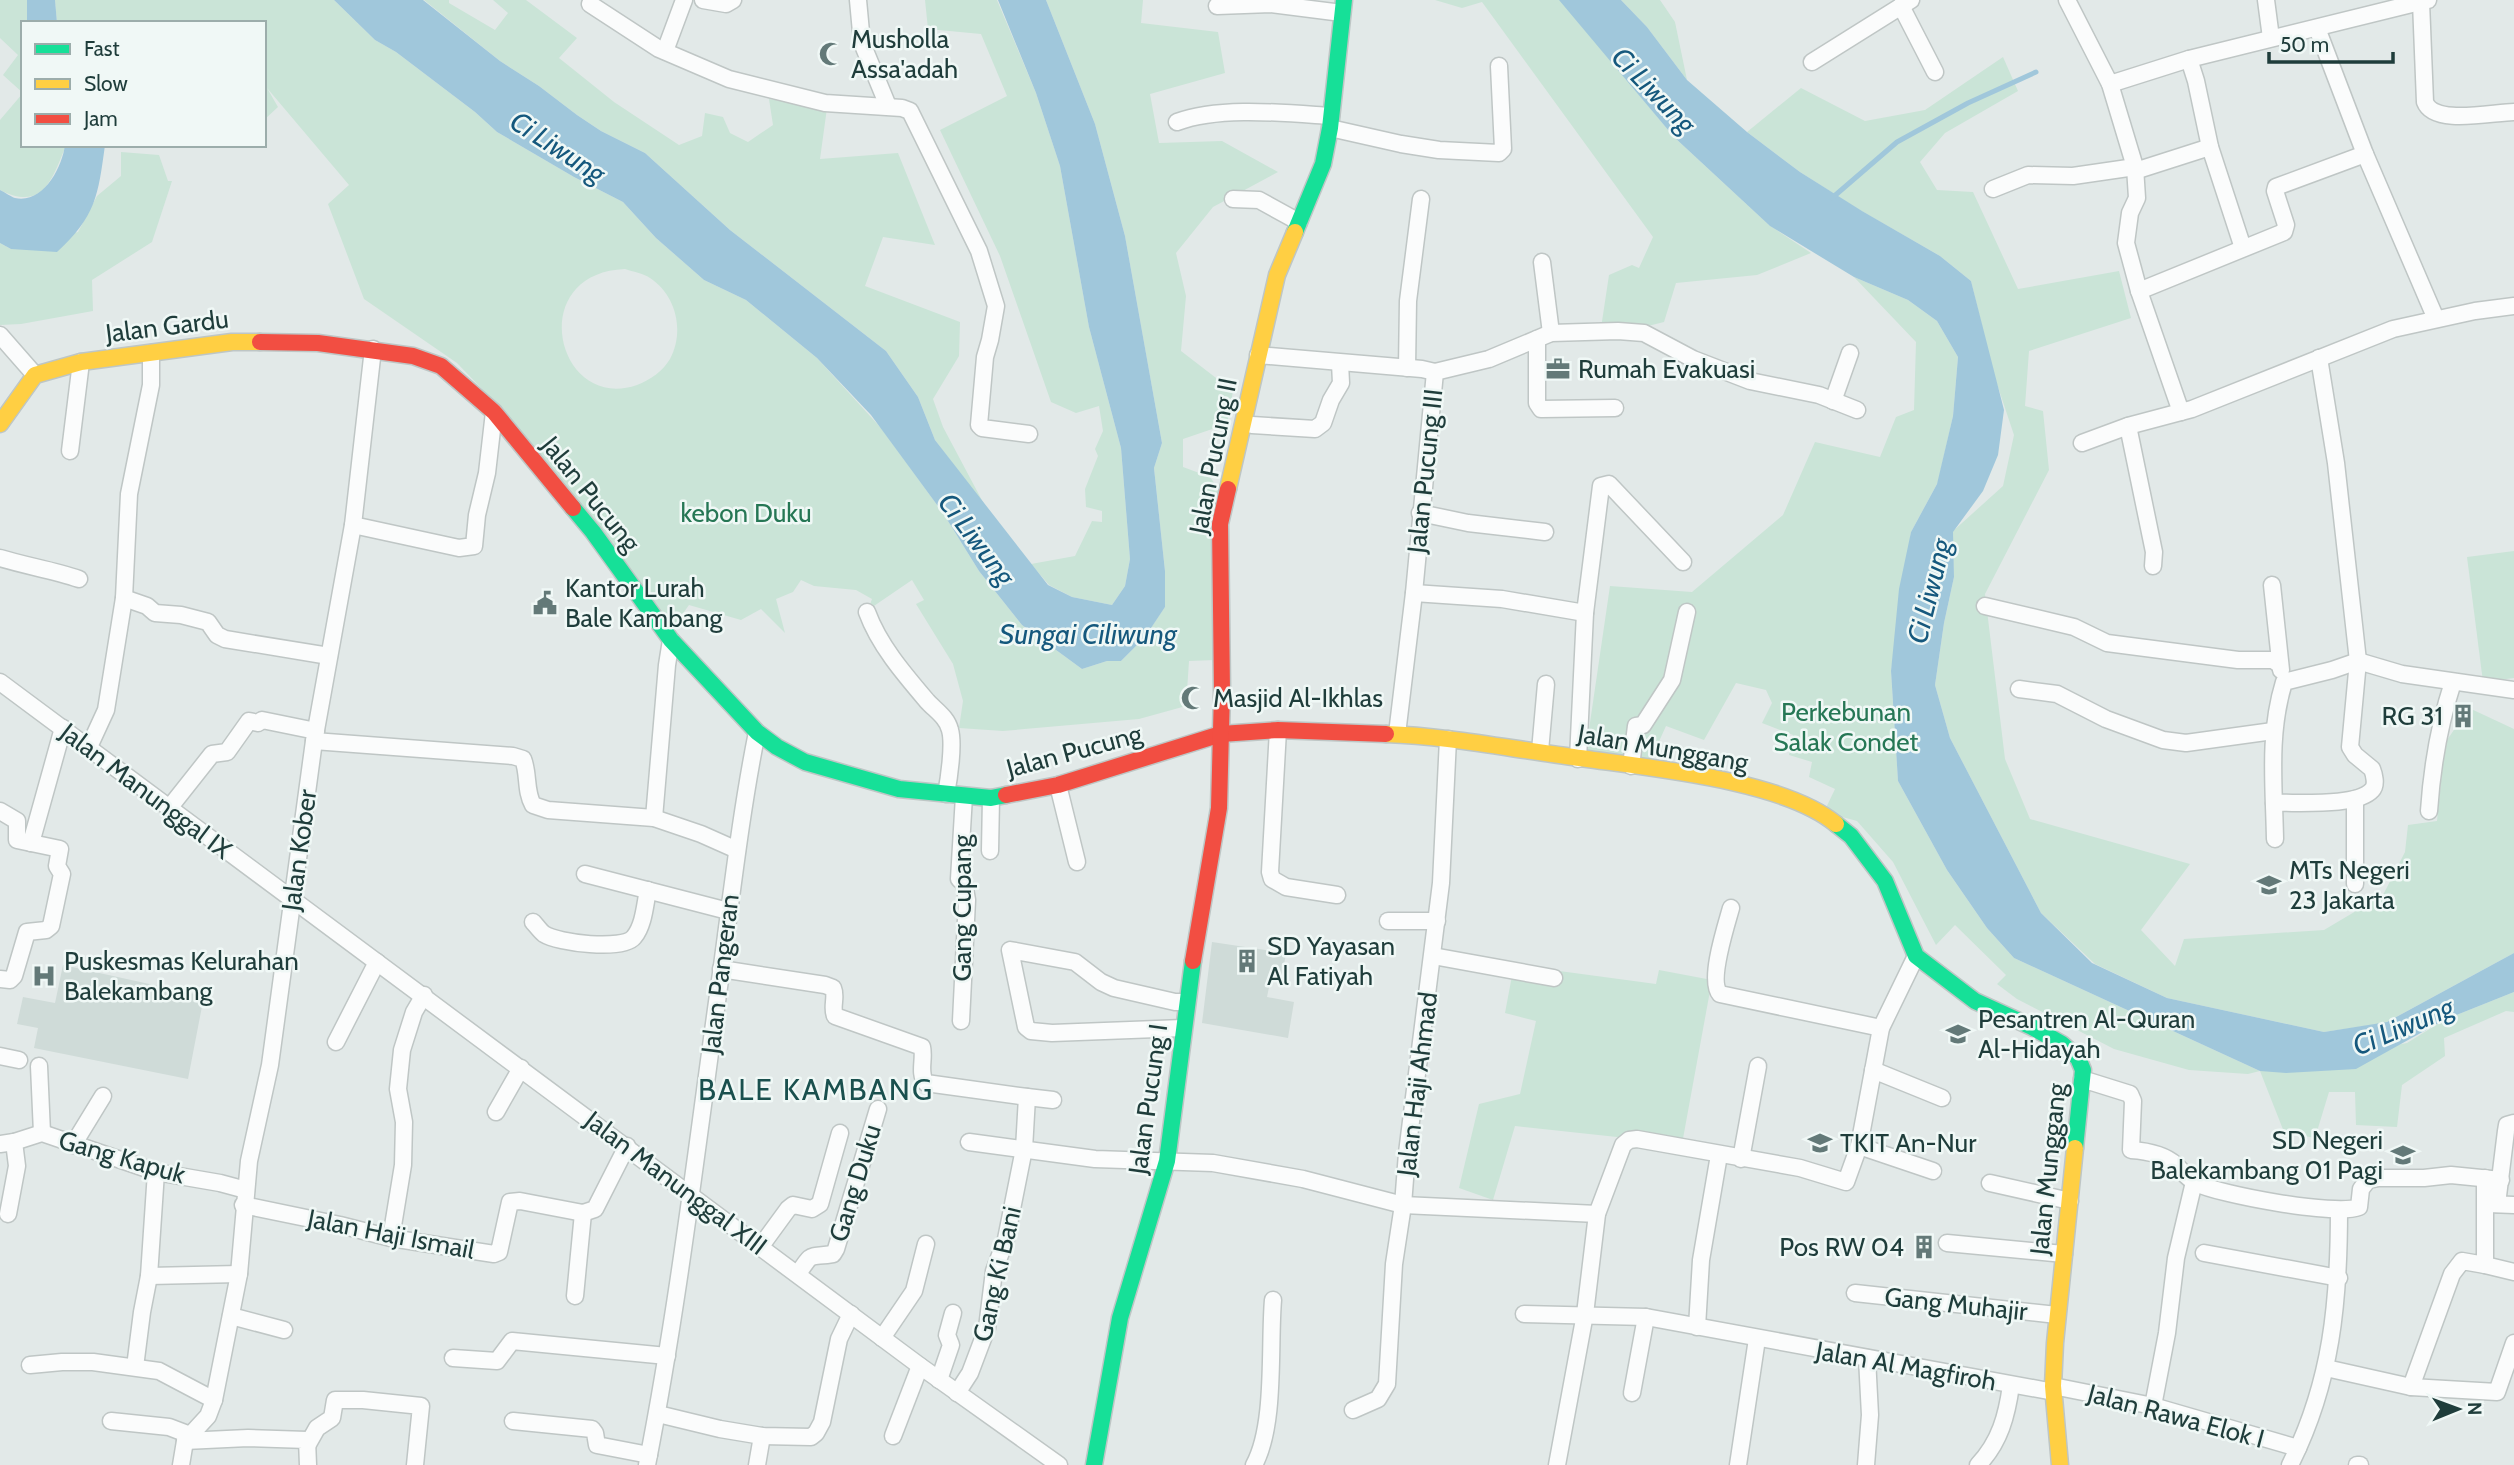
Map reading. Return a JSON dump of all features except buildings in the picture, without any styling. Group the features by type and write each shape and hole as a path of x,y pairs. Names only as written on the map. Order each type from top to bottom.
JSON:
{"street":[{"path":"664,51 684,0"},
{"path":"703,0 726,4 733,0"},
{"path":"858,0 862,43 888,106"},
{"path":"2067,0 2110,84 2135,169 2137,198 2128,220 2126,243 2139,291 2181,412"},
{"path":"2266,0 2271,38"},
{"path":"589,1 664,51 729,79 825,103 888,106 910,111 988,272 996,306 985,357 979,425 982,428 1029,434"},
{"path":"2110,84 2189,59 2420,1 2427,108 2438,115 2469,116 2514,112"},
{"path":"1812,62 1906,3 1936,72"},
{"path":"1217,6 1343,6"},
{"name":"Jalan Pucung II","path":"1221,734 1220,524 1277,275 1323,164 1331,122 1343,6"},
{"path":"2317,28 2365,154 2436,319"},
{"path":"2189,59 2210,147 2243,248"},
{"path":"1177,122 1195,115 1272,112 1331,122 1401,144 1499,153 1503,149 1499,66"},
{"path":"1993,189 2028,176 2073,176 2135,169 2210,147"},
{"path":"2139,291 2284,232 2286,225 2276,187 2365,154"},
{"path":"1233,199 1259,200 1298,222"},
{"path":"1407,368 1408,301 1421,199"},
{"path":"1542,262 1544,336 1537,404 1541,409 1615,408"},
{"path":"2082,443 2128,426 2181,412 2393,329 2514,306"},
{"name":"Jalan Pucung III","path":"1397,734 1414,593 1435,372 1476,364 1544,336 1618,331 1644,333 1693,359 1750,381 1819,395 1857,410"},
{"path":"0,335 35,375 3,414"},
{"name":"Jalan Gardu","path":"35,375 81,362 150,355 232,342 318,343 370,349"},
{"name":"Jalan Pucung","path":"370,349 413,356 441,366 494,412 593,532 671,640 757,732 777,747 805,762 899,789 991,798 1058,785 1221,734"},
{"name":"Jalan Kober","path":"181,1465 188,1438 208,1416 214,1400 239,1274 245,1198 258,1113 270,1065 315,736 353,525 370,349"},
{"path":"1833,401 1850,353"},
{"path":"89,747 106,710 124,598 129,494 150,385 150,355"},
{"name":"Jalan Pucung II","path":"1258,355 1435,372"},
{"path":"2274,803 2355,799 2375,786 2372,769 2350,747 2358,661 2336,463 2319,358"},
{"path":"70,451 81,362"},
{"path":"1252,425 1315,429 1320,427 1341,383 1340,363"},
{"path":"353,525 459,548 474,546 477,515 488,473 494,412"},
{"path":"2128,426 2154,551 2153,566"},
{"path":"1578,759 1585,613 1600,490 1604,484 1609,484 1683,562"},
{"path":"1420,513 1500,528 1545,532"},
{"path":"0,558 79,579"},
{"path":"2272,585 2279,664 2284,682 2276,707 2273,731 2275,839"},
{"path":"1414,593 1502,599 1585,613"},
{"path":"124,598 147,606 155,613 181,615 208,622 217,635 225,639 329,656"},
{"path":"1985,606 2074,627 2108,643 2238,660 2273,660 2279,664"},
{"path":"867,612 875,634 927,701 945,719 951,730 950,777 946,794"},
{"path":"1631,766 1636,726 1643,725 1672,680 1688,612"},
{"path":"654,818 671,640"},
{"path":"2284,682 2358,661 2402,674 2514,690"},
{"name":"Jalan Manunggal IX","path":"0,682 292,900"},
{"path":"2430,811 2437,742 2453,682"},
{"path":"1540,751 1546,684"},
{"path":"2019,690 2057,694 2106,719 2162,740 2186,743 2273,731"},
{"path":"170,807 212,754 227,752 249,721 258,723 262,720 315,736 513,756 523,759 527,770 529,798 533,805 548,810 654,818 737,850"},
{"path":"31,843 62,728"},
{"path":"1278,730 1270,863 1272,879 1286,887 1337,895"},
{"name":"Jalan Munggang","path":"1221,734 1278,730 1397,734 1540,751 1692,775 1775,793 1822,812 1851,836 1885,881 1916,956 1975,1001 2062,1044 2078,1058 2083,1070 2057,1315 2054,1389 2060,1465"},
{"name":"Jalan Pangeran","path":"648,1460 667,1356 728,911 757,732"},
{"name":"Jalan Pucung I","path":"1094,1465 1120,1318 1167,1161 1186,1002 1219,808 1221,734"},
{"name":"Jalan Haji Ahmad","path":"1353,1410 1378,1399 1387,1384 1394,1264 1437,922 1448,739"},
{"path":"1058,785 1077,862"},
{"name":"Gang Cupang","path":"961,1021 967,900 964,883 959,879 964,796"},
{"path":"990,851 991,798"},
{"path":"2355,799 2355,884"},
{"path":"0,811 17,821 17,840 58,848 61,851 57,866 62,874 51,926 46,930 27,932 14,976 10,980 0,979"},
{"path":"585,874 728,911"},
{"path":"533,922 544,934 564,940 609,944 629,941 635,936 641,922 648,890"},
{"name":"Jalan Manunggal XIII","path":"292,900 424,995 939,1380 1059,1465"},
{"path":"1731,908 1719,953 1715,987 1720,994 1881,1028"},
{"path":"1388,921 1437,922"},
{"path":"1183,1028 1052,1033 1031,1031 1026,1027 1010,950 1075,962 1101,982 1114,988 1186,1002"},
{"path":"1433,956 1554,978"},
{"path":"1557,1465 1585,1314 1597,1214 1621,1149 1629,1140 1684,1147 1800,1168 1846,1182 1859,1146 1881,1028 1916,956"},
{"path":"336,1042 377,962"},
{"path":"722,969 833,988 835,1016 922,1047 922,1074 926,1083 1052,1100"},
{"path":"391,1238 403,1165 404,1122 398,1089 402,1050 410,1021 424,995"},
{"path":"0,1056 19,1060"},
{"path":"39,1066 43,1133"},
{"path":"1741,1159 1758,1066"},
{"path":"496,1112 521,1068"},
{"path":"1873,1070 1942,1098"},
{"path":"2082,1079 2130,1094 2133,1101 2131,1150 2160,1155 2194,1182 2247,1196 2339,1210 2359,1207 2361,1189 2368,1180 2451,1175 2493,1179"},
{"path":"73,1145 103,1096"},
{"name":"Gang Ki Bani","path":"957,1393 970,1373 984,1341 994,1271 1006,1240 1024,1149 1027,1097"},
{"name":"Gang Duku","path":"798,1274 814,1254 833,1254 836,1249 878,1110"},
{"path":"2485,1265 2493,1179 2506,1128 2514,1123"},
{"name":"Gang Kapuk","path":"7,1143 43,1133 156,1172 220,1183 245,1198"},
{"path":"761,1247 793,1205 812,1209 820,1204 841,1133"},
{"path":"970,1142 1095,1159 1213,1163 1303,1180 1403,1205 1597,1214"},
{"path":"7,1143 17,1166 9,1214"},
{"path":"575,1296 583,1213 599,1206 627,1146"},
{"path":"1859,1146 1933,1171"},
{"path":"1697,1327 1701,1260 1719,1155"},
{"path":"135,1367 149,1276 156,1172"},
{"path":"2152,1406 2167,1333 2176,1258 2194,1182"},
{"path":"1990,1183 2070,1201"},
{"name":"Jalan Haji Ismail","path":"245,1198 391,1238 494,1254 499,1252 510,1202 520,1201 583,1213"},
{"path":"2491,1204 2514,1205"},
{"path":"2290,1465 2326,1368 2339,1278 2339,1210"},
{"path":"1947,1243 2064,1254"},
{"path":"882,1338 914,1291 926,1244"},
{"path":"2204,1253 2339,1278"},
{"path":"2411,1387 2452,1274 2462,1261 2514,1272"},
{"path":"149,1276 239,1274"},
{"name":"Gang Muhajir","path":"1855,1293 2057,1315"},
{"path":"1254,1465 1258,1458 1266,1419 1273,1300"},
{"name":"Gang Ki Bani","path":"939,1380 951,1345 947,1332 953,1312"},
{"path":"658,1414 762,1436 811,1437 822,1422 839,1339 850,1314"},
{"name":"Jalan Al Magfiroh","path":"1524,1314 1646,1317 2011,1385 2054,1389"},
{"path":"231,1315 284,1330"},
{"path":"1632,1393 1646,1317"},
{"path":"1738,1465 1757,1339"},
{"path":"453,1358 498,1361 512,1341 667,1356"},
{"path":"2326,1368 2411,1387 2497,1392 2514,1343"},
{"path":"1866,1465 1870,1415 1867,1358"},
{"path":"30,1365 72,1362 159,1371 214,1400"},
{"path":"893,1436 920,1366"},
{"path":"1978,1465 1994,1445 2005,1420 2011,1385"},
{"name":"Jalan Rawa Elok I","path":"2054,1389 2152,1406 2298,1448"},
{"path":"308,1465 308,1444 317,1428 332,1418 335,1400 363,1400 421,1406 415,1465"},
{"path":"111,1421 169,1427 188,1438 299,1439 307,1440 308,1444"},
{"path":"513,1421 592,1429 596,1433 597,1445 648,1460"},
{"path":"757,1465 762,1436"}],"shaded area":[{"path":"1212,942 1286,953 1281,983 1270,982 1267,997 1294,1002 1288,1038 1202,1023"},
{"path":"63,965 204,996 188,1079 34,1048 38,1028 17,1024 23,997 55,1003"}],"green space":[{"path":"0,0 27,0 27,21 21,21 21,91 3,75 18,55 0,38"},
{"name":"kebon Duku","path":"55,0 334,0 375,40 396,52 497,132 623,202 656,238 704,280 746,300 817,358 881,428 943,513 979,571 1022,625 1082,669 1107,661 1121,661 1144,638 1165,607 1165,571 1154,468 1162,443 1125,236 1095,124 1046,0 1143,0 1141,23 1218,32 1225,73 1150,94 1159,143 1222,141 1278,172 1213,207 1176,253 1186,296 1181,351 1233,391 1227,424 1183,439 1183,467 1210,477 1230,505 1215,660 1189,661 1186,706 1139,719 1003,731 959,728 963,701 953,664 916,604 924,600 912,580 868,610 872,599 856,590 814,586 801,580 793,592 776,599 785,633 761,609 741,620 689,605 669,633 504,412 457,363 364,299 328,204 349,185 267,88 278,107 266,118 266,21 57,21","holes":["625,269 641,274 659,285 672,304 677,326 675,348 664,367 647,381 637,385 609,388 587,379 571,362 563,339 563,315 573,293 593,276"]},
{"path":"424,0 449,0 449,3 495,30 508,13 493,0 526,0 577,38 559,58 614,102 679,145 702,136 705,113 723,117 730,133 748,142 773,125 769,99 827,108 820,159 898,153 935,245 883,237 865,286 960,322 959,356 933,399 943,427 985,506 935,440 918,397 886,351 730,230 645,153 601,131 577,115 500,61"},
{"path":"925,0 997,0 1036,93 1060,166 1089,327 1121,448 1130,559 1125,586 1112,605 1072,597 1049,585 1031,564 1075,556 1092,521 1102,522 1102,511 1086,507 1085,489 1098,456 1095,449 1103,431 1099,406 1076,413 1051,402 1000,256 940,130 1007,96 981,34 928,29"},
{"path":"1435,0 1560,0 1674,137 1769,225 1811,253 1757,275 1676,283 1664,322 1640,328 1601,328 1609,275 1632,265 1639,268 1653,237 1482,2 1462,8"},
{"path":"1621,0 1660,0 1675,22 1687,80 1647,27"},
{"path":"2003,57 2018,91 1945,133 1920,162 1937,190 1973,192 2018,289 2119,271 2131,318 2029,351 2025,406 2043,411 2049,470 1985,594 2005,759 2030,819 2190,864 2141,930 2175,966 2184,939 2324,930 2383,895 2405,852 2408,825 2437,821 2445,743 2469,708 2514,729 2514,953 2385,1023 2324,1032 2167,998 2095,964 2041,913 1950,738 1935,685 1954,577 1952,532 2003,486 2014,435 1994,375 1971,281 1940,256 1800,172 1747,132 1801,88 1865,121 1925,110"},
{"path":"21,95 21,147 65,147 49,182 35,195 14,196 0,190 0,120"},
{"path":"121,152 159,155 168,181 172,181 152,242 92,280 93,311 21,324 0,325 0,243 11,249 78,232 97,196 121,176"},
{"name":"Perkebunan Salak Condet","path":"1854,277 1908,300 1937,321 1958,357 1953,416 1938,482 1911,532 1891,671 1898,781 1947,870 1987,928 2014,958 2260,1071 2248,1074 2189,1070 2114,1049 2017,999 1997,984 2006,975 1955,925 1936,945 1893,862 1857,821 1824,812 1835,789 1809,777 1812,762 1789,755 1793,735 1762,723 1772,703 1766,690 1736,683 1704,740 1666,726 1651,759 1579,758 1587,743 1610,586 1692,592 1783,515 1815,442 1880,457 1896,417 1914,410 1916,342"},
{"path":"2514,551 2514,678 2483,682 2467,557"},
{"path":"1514,965 1656,984 1659,970 1712,980 1682,1144 1515,1126 1493,1200 1459,1188 1479,1104 1520,1094 1536,1021 1505,1013"},
{"path":"2514,992 2514,1012 2506,1011 2444,1038 2445,1056 2402,1085 2397,1127 2356,1125 2355,1092 2329,1092 2315,1138 2284,1132 2260,1071 2407,1043 2444,1020"}],"water":[{"path":"27,0 55,0 57,21 27,21"},
{"name":"Sungai Ciliwung","path":"334,0 423,0 500,61 577,115 601,131 645,153 730,230 886,351 918,397 935,440 1048,585 1072,597 1112,605 1125,586 1130,559 1121,448 1089,327 1060,166 1036,93 998,0 1046,0 1095,124 1125,236 1162,443 1154,468 1165,571 1165,607 1145,637 1121,661 1107,661 1082,669 1022,625 979,571 943,513 871,415 817,358 746,300 704,280 656,238 623,202 497,132 396,52 375,40"},
{"name":"Ci Liwung","path":"1559,0 1621,0 1647,27 1687,80 1747,132 1800,172 1940,256 1971,281 2004,410 1998,455 1983,491 1953,532 1954,577 1935,685 1950,738 2041,913 2092,963 2167,998 2324,1032 2387,1022 2514,953 2514,992 2444,1020 2356,1069 2286,1073 2260,1071 2014,958 1987,928 1947,870 1898,781 1891,671 1899,589 1911,532 1937,484 1953,416 1958,357 1937,321 1908,300 1854,277 1770,226 1674,137"},
{"path":"65,147 105,147 97,192 80,227 57,252 11,249 0,243 0,190 15,198 34,195 49,182"}],"waterway":[{"path":"1832,198 1897,142 1968,103 2036,72"}],"traffic: fast":[{"path":"1295,232 1323,164 1330,128 1344,0"},
{"path":"573,508 671,640 757,732 777,747 805,762 899,789 991,798 1006,795"},
{"path":"1836,824 1851,836 1885,881 1916,956 1975,1001 2032,1027 2062,1044 2078,1058 2083,1070 2075,1148"},
{"path":"1094,1465 1120,1318 1167,1161 1193,961"}],"traffic: slow":[{"path":"1228,489 1277,275 1295,232"},
{"path":"0,424 35,375 81,362 232,342 260,342"},
{"path":"1386,734 1454,740 1707,777 1781,796 1812,808 1836,824"},
{"path":"2060,1465 2053,1386 2055,1343 2075,1148"}],"traffic: jam":[{"path":"260,342 318,343 413,356 441,366 494,412 573,508"},
{"path":"1193,961 1219,808 1222,692 1220,524 1228,489"},
{"path":"1006,795 1058,785 1221,734 1278,730 1386,734"}],"place":[{"name":"Musholla Assa'adah","path":"831,54"},
{"name":"Rumah Evakuasi","path":"1558,369"},
{"name":"Kantor Lurah Bale Kambang","path":"545,603"},
{"name":"Masjid Al-Ikhlas","path":"1193,698"},
{"name":"RG 31","path":"2463,716"},
{"name":"MTs Negeri 23 Jakarta","path":"2269,885"},
{"name":"SD Yayasan Al Fatiyah","path":"1247,961"},
{"name":"Puskesmas Kelurahan Balekambang","path":"44,976"},
{"name":"Pesantren Al-Quran Al-Hidayah","path":"1958,1034"},
{"name":"TKIT An-Nur","path":"1820,1143"},
{"name":"SD Negeri Balekambang 01 Pagi","path":"2403,1155"},
{"name":"Pos RW 04","path":"1924,1247"}],"district":[{"name":"BALE KAMBANG","path":"816,1089"}]}
